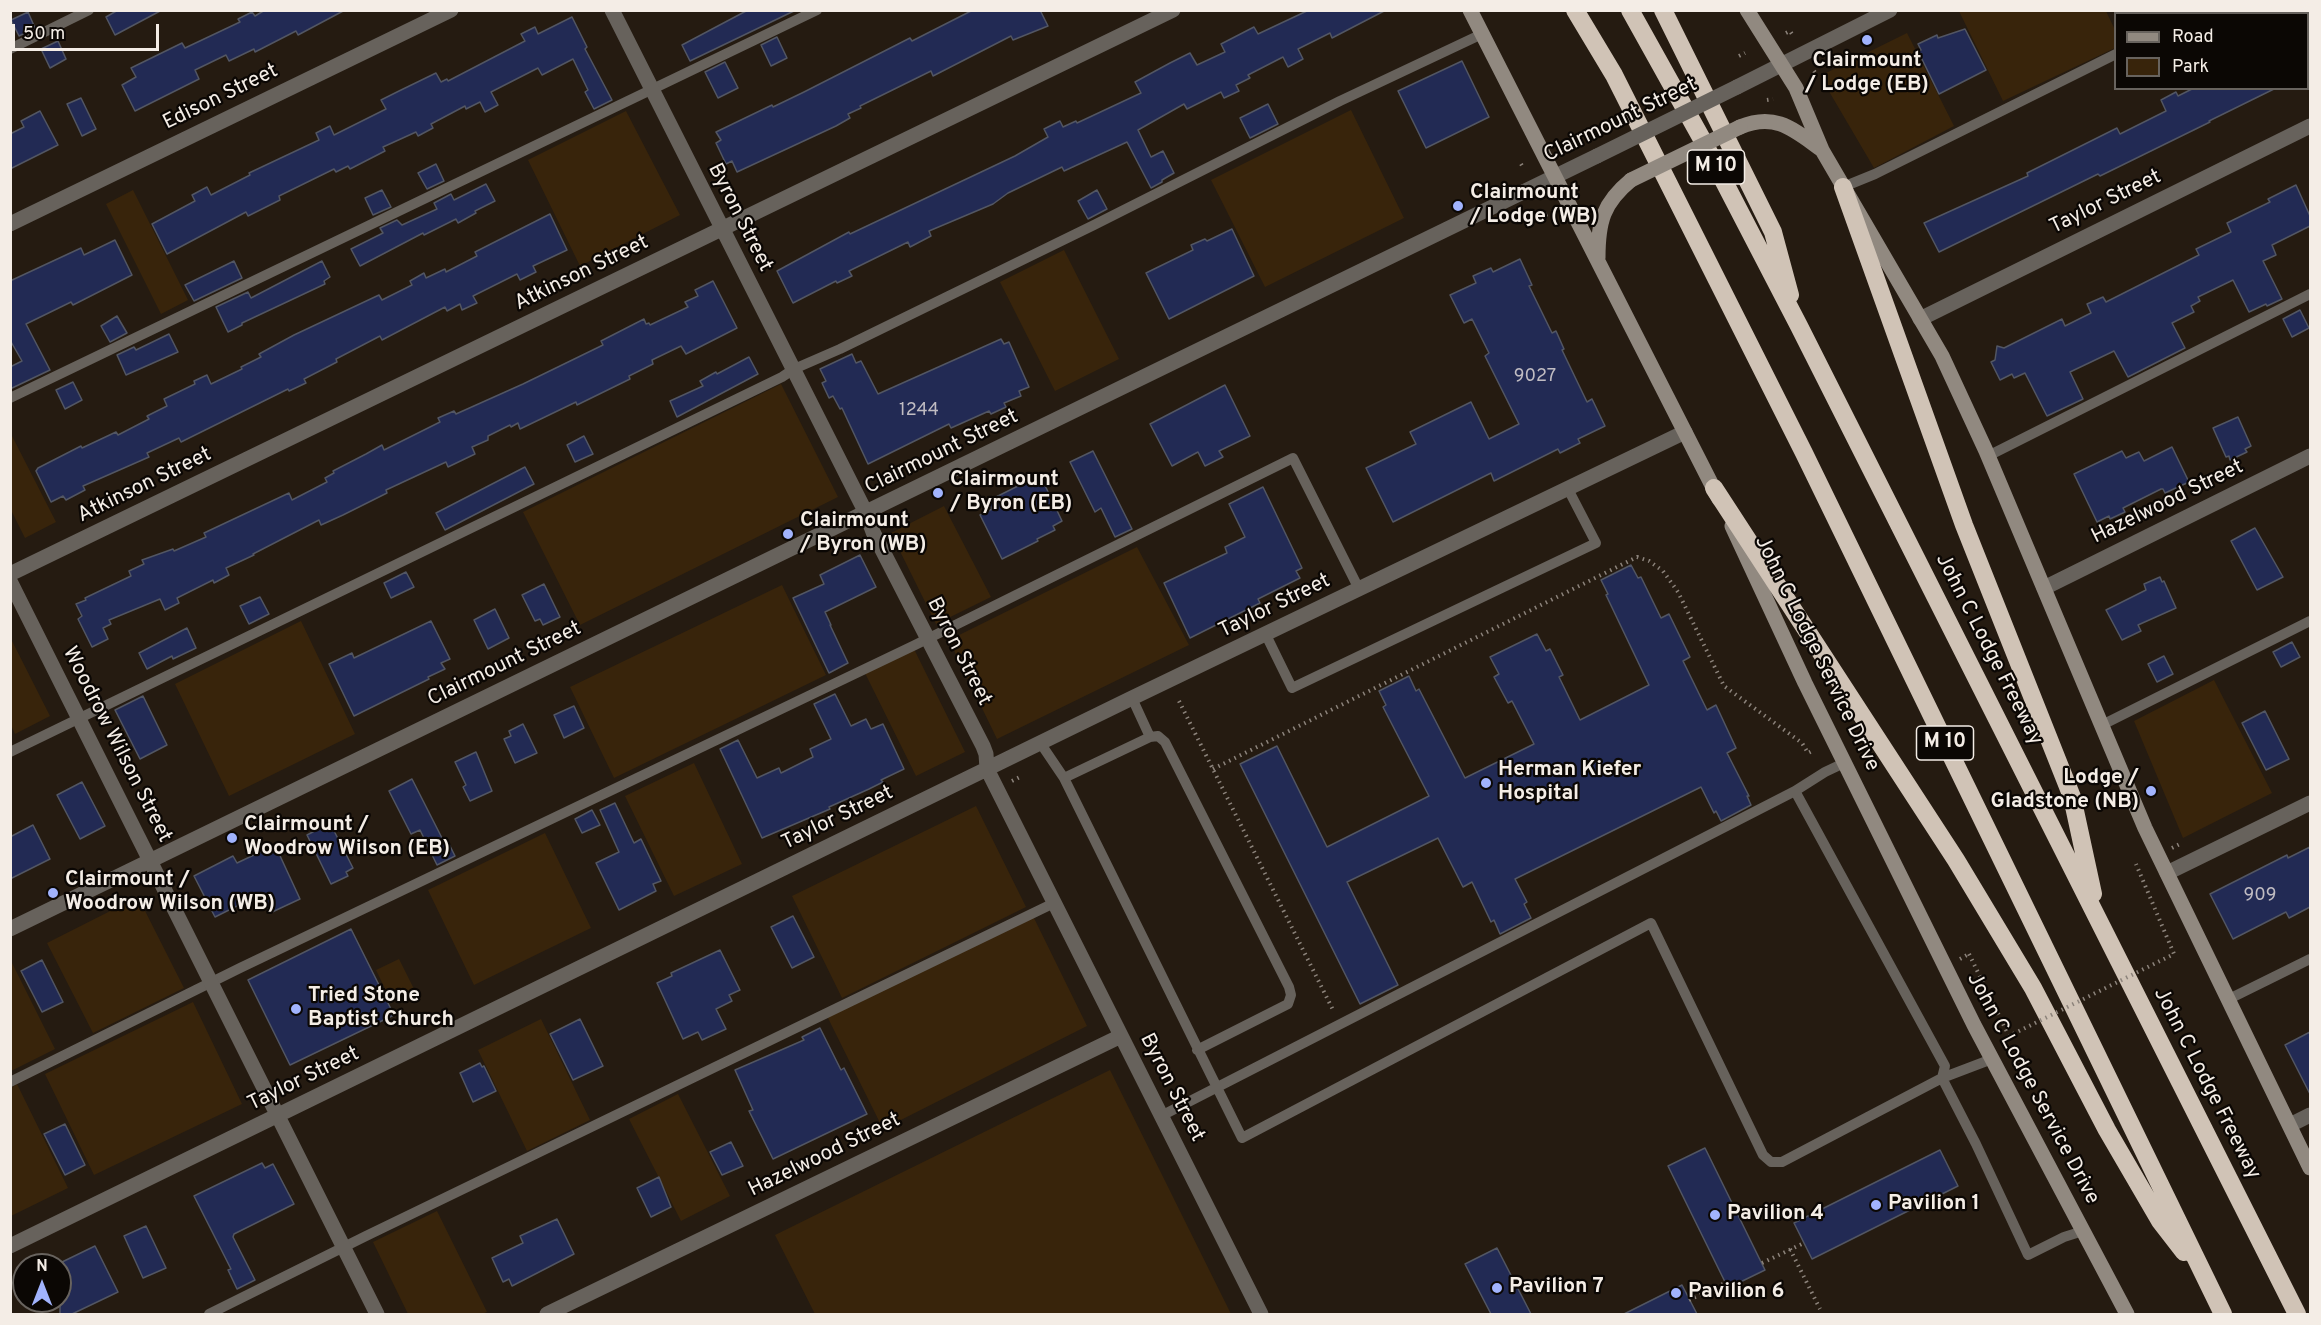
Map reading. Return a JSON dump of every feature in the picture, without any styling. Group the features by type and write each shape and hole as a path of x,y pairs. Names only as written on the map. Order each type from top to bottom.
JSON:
{"highway":[{"name":"M 10","path":"1575,10 1614,75 1794,432 2223,1314"},
{"name":"John C Lodge Freeway","path":"1630,10 1703,141 1799,326 2297,1314"},
{"path":"1663,10 1773,232 1799,326"},
{"path":"1843,186 1964,525 2072,797 2099,920"},
{"path":"1714,488 1956,860 2033,988 2107,1130 2154,1211 2208,1285"}],"main road":[{"name":"John C Lodge Service Drive","path":"1470,10 1714,488 1804,684 1992,1059 2127,1314"},
{"path":"1747,10 1796,88 1822,150 1942,356 1988,456 2145,828 2310,1168"},
{"path":"1598,262 1598,235 1605,211 1614,194 1631,180 1753,122 1771,120 1791,128 1822,150"}],"street":[{"name":"Edison Street","path":"10,224 450,10"},
{"name":"Byron Street","path":"612,10 721,230 794,369 866,513 873,532 983,746 987,769 1261,1314"},
{"name":"Atkinson Street","path":"10,574 1173,10"},
{"name":"Clairmount Street","path":"10,930 1597,156 1890,10"},
{"name":"Taylor Street","path":"1920,319 2310,126"},
{"name":"Taylor Street","path":"10,1246 1132,698 1685,432"},
{"name":"Hazelwood Street","path":"2044,588 2310,456"},
{"name":"Woodrow Wilson Street","path":"10,581 376,1314"},
{"path":"2167,873 2310,802"},
{"name":"Hazelwood Street","path":"547,1314 1121,1035"},
{"path":"2290,1125 2310,1115"}],"lane":[{"path":"10,49 89,10"},
{"path":"10,398 817,10"},
{"path":"10,752 1094,225 1340,100 1482,34"},
{"path":"1843,186 1875,174 2114,54"},
{"path":"1988,456 2310,294"},
{"path":"10,1082 1293,458 1359,589"},
{"path":"1266,635 1292,688 1596,543 1568,489"},
{"path":"2102,725 2310,621"},
{"path":"1132,698 1150,737"},
{"path":"1064,778 1150,737 1158,736 1165,742 1289,987 1291,995 1288,1004 1197,1050"},
{"path":"1041,744 1064,778 1242,1138 1651,922 1763,1155 1771,1162 1782,1162 1942,1078 1992,1059"},
{"path":"1161,1116 1795,791 1844,763"},
{"path":"1795,791 1945,1066 1942,1078 2028,1255 2083,1231"},
{"path":"209,1314 1054,903"},
{"path":"2229,999 2310,959"}],"path":[{"path":"1786,33 1791,31 1792,34"},
{"path":"1739,56 1745,53"},
{"path":"1767,100 1773,99"},
{"path":"1546,215 1553,212"},
{"path":"1213,770 1637,557 1648,561 1662,571 1678,592 1724,686 1802,743 1808,753 1814,750"},
{"path":"1179,701 1336,1018"},
{"path":"1011,781 1022,776"},
{"path":"1969,954 2009,1035 2174,954 2136,864"},
{"path":"1762,1263 1804,1243"},
{"path":"1790,1250 1820,1309"},
{"path":"1689,1300 1725,1283"}],"green space":[{"path":"1959,11 2106,11 2114,28 2114,48 2003,101"},
{"path":"1907,33 1954,126 1874,168 1820,76"},
{"path":"1351,110 1404,218 1265,287 1211,180"},
{"path":"626,111 680,215 580,266 528,160"},
{"path":"133,190 188,300 161,314 106,204"},
{"path":"1064,250 1119,359 1055,391 1000,282"},
{"path":"781,384 838,497 580,625 523,512"},
{"path":"11,434 56,522 25,538 11,510"},
{"path":"944,506 991,597 936,624 891,533"},
{"path":"1137,547 1189,645 997,739 949,640"},
{"path":"782,585 826,675 614,778 570,687"},
{"path":"301,621 355,734 229,796 175,684"},
{"path":"10,637 50,716 15,734 11,725"},
{"path":"914,649 965,752 916,776 865,673"},
{"path":"2214,680 2272,793 2183,838 2134,721"},
{"path":"694,763 742,864 674,896 625,796"},
{"path":"976,806 1026,907 842,998 792,896"},
{"path":"545,833 591,928 474,985 428,890"},
{"path":"138,897 184,988 93,1033 47,943"},
{"path":"1033,916 1087,1026 883,1129 827,1016"},
{"path":"10,959 55,1049 11,1071 10,1071"},
{"path":"399,959 415,991 392,1003 376,970"},
{"path":"193,1002 242,1104 94,1175 45,1074"},
{"path":"541,1019 590,1120 527,1151 478,1050"},
{"path":"1110,1070 1231,1314 815,1314 775,1235"},
{"path":"17,1084 68,1188 11,1216 11,1088"},
{"path":"678,1094 730,1196 681,1221 629,1119"},
{"path":"437,1211 487,1312 482,1314 408,1314 373,1242"}],"building":[{"path":"118,10 162,10 115,35 106,17"},
{"path":"265,10 345,10 298,35 296,31 255,52 254,49 229,61 226,55 195,70 199,79 135,111 122,85 136,77 131,68 182,43 185,48 240,22 238,19 252,12 255,16"},
{"path":"748,10 796,10 690,61 682,45"},
{"path":"973,10 1040,10 1048,26 1013,40 1011,36 933,76 931,71 860,106 861,108 848,114 850,118 836,126 737,172 732,161 726,164 716,143 721,140 716,132 772,105 773,107 910,38 912,41"},
{"path":"1309,10 1386,10 1332,38 1330,33 1298,49 1303,59 1288,67 1283,57 1248,75 1250,78 1236,85 1239,91 1224,98 1221,92 1187,109 1184,104 1138,130 1151,157 1163,151 1174,173 1151,188 1127,142 1064,171 1062,167 1008,193 993,204 929,231 931,236 910,247 908,242 849,271 852,276 837,283 836,281 793,303 777,271 849,232 850,234 1015,156 1048,137 1044,129 1060,121 1063,127 1076,121 1077,123 1141,93 1135,82 1190,53 1197,65 1225,52 1221,44 1254,27 1258,34"},
{"path":"28,12 35,28 19,36 11,20"},
{"path":"572,17 587,47 585,49 612,100 594,109 585,92 588,90 573,59 542,75 538,68 491,92 498,105 485,112 480,102 466,109 465,106 431,124 433,128 418,136 416,132 383,147 385,151 350,169 348,166 336,172 334,169 279,196 280,200 248,216 246,212 167,254 152,224 195,201 192,195 207,187 211,195 250,175 249,173 319,140 316,133 330,126 334,135 386,109 381,100 399,91 436,73 441,82 447,79 448,81 525,41 521,34 535,27 538,34"},
{"path":"1965,29 1986,70 1939,94 1918,51 1921,50 1918,44 1937,35 1938,38"},
{"path":"777,37 787,58 771,66 761,45"},
{"path":"58,41 66,59 50,68 41,49"},
{"path":"1462,61 1489,117 1426,148 1398,91"},
{"path":"725,62 738,88 718,98 705,72"},
{"path":"2190,90 2272,90 2100,176 2098,174 1939,252 1924,223 2028,176 2027,173 2117,128 2120,134 2166,111 2161,100 2176,92 2178,96"},
{"path":"81,98 96,129 82,136 67,104"},
{"path":"1268,104 1278,124 1250,138 1240,118"},
{"path":"40,111 58,145 10,169 10,134 24,127 21,121"},
{"path":"436,164 444,181 427,189 418,173"},
{"path":"486,184 495,201 458,223 456,219 424,235 423,233 360,266 351,249 383,233 380,228 397,220 402,225 437,209 434,203 451,194 454,200"},
{"path":"2296,185 2310,216 2310,226 2272,245 2276,255 2263,261 2282,299 2249,312 2233,280 2198,297 2200,301 2191,306 2194,312 2172,323 2185,348 2128,377 2114,351 2070,372 2083,399 2047,416 2025,373 2014,378 2012,374 2000,380 1991,362 1995,360 1997,346 2004,348 2062,319 2065,326 2091,313 2087,304 2103,297 2106,302 2199,255 2196,249 2231,232 2227,223 2270,202 2268,199"},
{"path":"382,190 391,207 373,215 365,198"},
{"path":"1097,190 1107,209 1088,219 1078,201"},
{"path":"550,214 567,250 533,266 536,272 520,280 517,274 473,296 477,303 462,310 460,304 447,311 445,307 382,340 380,336 304,379 306,383 289,391 288,389 181,442 179,438 147,453 149,457 83,486 85,490 66,500 63,496 51,502 36,471 38,468 81,446 82,448 116,432 118,435 149,419 147,416 167,406 164,399 195,384 194,381 207,375 211,384 242,369 241,367 261,357 259,354 294,335 379,295 382,300 412,285 410,281 424,273 426,278 445,269 446,272 477,256 475,252"},
{"path":"1232,229 1254,276 1169,319 1146,273 1193,250 1191,245 1205,239 1207,241"},
{"path":"115,240 132,275 73,305 71,302 26,324 50,370 10,389 10,367 22,361 10,340 10,281 81,248 84,255"},
{"path":"1520,259 1532,285 1529,286 1552,333 1556,331 1564,349 1562,350 1587,402 1592,399 1605,426 1578,439 1580,443 1560,453 1558,449 1494,481 1491,473 1393,522 1366,468 1416,444 1410,432 1471,402 1489,439 1519,424 1485,356 1489,353 1472,319 1464,323 1450,295 1476,283 1473,276 1491,268 1493,272"},
{"path":"234,261 242,278 194,301 185,285"},
{"path":"322,261 330,277 324,281 325,284 242,323 228,332 216,307 248,292 251,298"},
{"path":"713,281 737,328 686,354 681,346 652,360 653,364 629,376 630,379 577,405 576,402 520,429 518,423 511,427 510,425 488,436 488,440 472,447 475,454 448,467 446,462 386,490 387,493 321,525 319,520 226,568 229,575 214,583 213,580 177,598 179,603 165,610 160,599 109,620 111,624 103,628 108,639 92,647 78,619 82,616 76,604 131,576 129,571 144,564 142,560 173,549 174,551 206,537 204,533 289,493 292,500 327,482 325,478 334,473 333,471 382,445 384,450 440,422 438,418 454,411 456,414 523,384 603,345 601,341 644,319 646,324 650,325 688,307 685,302 698,296 695,290"},
{"path":"2300,310 2309,328 2292,337 2283,319"},
{"path":"117,316 127,333 110,342 101,326"},
{"path":"169,334 178,352 126,375 117,355 134,347 136,350"},
{"path":"1001,339 1004,344 1009,342 1029,387 1019,391 1021,396 1004,403 1006,407 991,414 989,411 951,428 949,424 868,464 842,408 840,409 833,396 829,398 822,383 826,381 820,369 852,354 856,363 861,361 878,394"},
{"path":"749,357 758,374 677,417 670,401 703,386 700,381 716,372 717,374"},
{"path":"73,382 82,400 65,409 56,390"},
{"path":"1225,385 1250,436 1219,451 1223,457 1205,466 1198,452 1172,466 1150,424"},
{"path":"2238,417 2251,446 2245,449 2247,452 2230,460 2229,456 2226,457 2213,428"},
{"path":"584,436 593,454 575,462 567,445"},
{"path":"2172,447 2189,482 2165,493 2161,489 2123,508 2125,512 2097,522 2074,474 2122,451 2126,458 2139,452 2144,461"},
{"path":"1093,451 1132,529 1115,537 1101,508 1095,512 1070,462"},
{"path":"525,467 534,484 445,530 436,513"},
{"path":"1040,475 1062,521 1053,526 1055,530 1037,539 1038,541 1002,559 980,515 992,509 988,501"},
{"path":"1263,487 1302,568 1296,571 1300,578 1258,599 1260,603 1190,638 1164,583 1227,553 1225,547 1245,537 1229,504"},
{"path":"2255,528 2283,577 2257,590 2231,541"},
{"path":"860,555 876,587 825,612 848,663 829,673 793,598 824,584 820,575"},
{"name":"Herman Kiefer Hospital","path":"1631,565 1638,578 1641,577 1661,618 1669,614 1690,657 1683,661 1707,710 1716,705 1736,748 1727,753 1749,796 1747,796 1751,805 1721,821 1716,811 1714,813 1701,787 1515,879 1527,902 1524,904 1531,918 1500,934 1494,920 1491,922 1472,882 1463,887 1438,838 1347,882 1398,985 1360,1004 1240,764 1277,746 1327,847 1429,796 1383,707 1386,705 1379,691 1409,676 1416,691 1419,689 1465,778 1534,744 1512,701 1508,703 1494,677 1499,674 1490,657 1537,634 1546,651 1550,649 1563,675 1559,677 1580,720 1649,685 1601,580"},
{"path":"406,572 414,587 391,598 384,583"},
{"path":"2160,577 2176,608 2138,625 2141,631 2122,640 2106,610 2146,590 2144,584"},
{"path":"544,584 560,617 543,625 540,619 535,621 522,595"},
{"path":"260,597 269,614 249,624 240,606"},
{"path":"495,609 509,638 488,649 474,620"},
{"path":"431,621 450,659 441,663 445,669 354,716 329,664 352,653 354,658"},
{"path":"187,628 196,648 173,659 172,656 147,669 139,653"},
{"path":"2292,642 2300,657 2281,667 2273,652"},
{"path":"2164,656 2173,674 2157,682 2148,664"},
{"path":"835,694 851,726 866,719 871,729 883,724 904,769 881,780 883,782 829,807 830,809 762,838 720,749 738,740 757,778 779,768 781,773 813,757 810,749 831,739 814,704"},
{"path":"143,696 167,745 140,759 115,710"},
{"path":"574,706 584,728 564,738 554,715"},
{"path":"2265,711 2289,759 2266,770 2242,723"},
{"path":"523,724 537,753 515,763 504,739 511,736 509,731"},
{"path":"476,752 492,791 470,801 463,787 466,785 455,762"},
{"path":"412,779 444,842 447,840 455,856 437,865 420,830 411,834 389,791"},
{"path":"82,782 105,826 80,839 57,795"},
{"path":"615,803 634,843 641,839 661,881 653,884 656,891 619,910 596,863 619,852 600,810"},
{"path":"592,810 600,825 582,833 575,819"},
{"path":"330,823 353,868 346,872 348,876 331,884 307,835"},
{"path":"33,825 50,859 10,879 10,837"},
{"path":"275,845 300,899 270,913 261,894 215,917 194,876 233,856 237,863"},
{"path":"2310,847 2310,907 2289,918 2286,912 2233,939 2210,894 2287,855 2288,858"},
{"path":"793,916 814,957 792,968 771,927"},
{"path":"351,929 394,1015 290,1065 248,980"},
{"path":"720,950 740,990 729,995 732,1001 716,1009 726,1029 702,1040 698,1032 683,1039 657,983 672,976 671,973"},
{"path":"42,960 63,1002 42,1012 21,971"},
{"path":"580,1019 603,1066 573,1080 550,1034"},
{"path":"820,1028 841,1070 844,1068 867,1114 773,1159 749,1111 753,1110 735,1070 804,1040 802,1037"},
{"path":"2310,1032 2310,1094 2285,1045"},
{"path":"480,1063 482,1067 484,1066 496,1091 473,1102 460,1073"},
{"path":"65,1124 85,1165 65,1175 44,1134"},
{"path":"731,1142 743,1166 722,1175 710,1152"},
{"name":"Pavilion 4","path":"1705,1148 1765,1270 1728,1288 1668,1166"},
{"name":"Pavilion 1","path":"1940,1150 1958,1186 1812,1259 1794,1223"},
{"path":"262,1163 265,1168 273,1164 294,1204 234,1234 233,1237 255,1280 237,1289 228,1270 231,1269 194,1196"},
{"path":"659,1177 671,1207 651,1217 637,1188"},
{"path":"557,1219 574,1254 512,1286 509,1279 503,1282 492,1258 523,1243 520,1236"},
{"path":"146,1226 166,1268 143,1278 124,1236"},
{"path":"95,1246 118,1292 72,1314 60,1314 72,1313 72,1257"},
{"name":"Pavilion 7","path":"1497,1248 1531,1314 1491,1314 1465,1264"},
{"name":"Pavilion 6","path":"1682,1285 1697,1314 1624,1314"}],"place":[{"name":"Clairmount / Lodge (EB)","path":"1867,40"},
{"name":"Clairmount / Lodge (WB)","path":"1458,206"},
{"name":"Clairmount / Byron (EB)","path":"938,493"},
{"name":"Clairmount / Byron (WB)","path":"788,534"},
{"name":"Herman Kiefer Hospital","path":"1486,783"},
{"name":"Lodge / Gladstone (NB)","path":"2151,791"},
{"name":"Clairmount / Woodrow Wilson (EB)","path":"232,838"},
{"name":"Clairmount / Woodrow Wilson (WB)","path":"53,893"},
{"name":"Tried Stone Baptist Church","path":"296,1009"},
{"name":"Pavilion 1","path":"1876,1205"},
{"name":"Pavilion 4","path":"1715,1215"},
{"name":"Pavilion 7","path":"1497,1288"},
{"name":"Pavilion 6","path":"1676,1293"}]}
